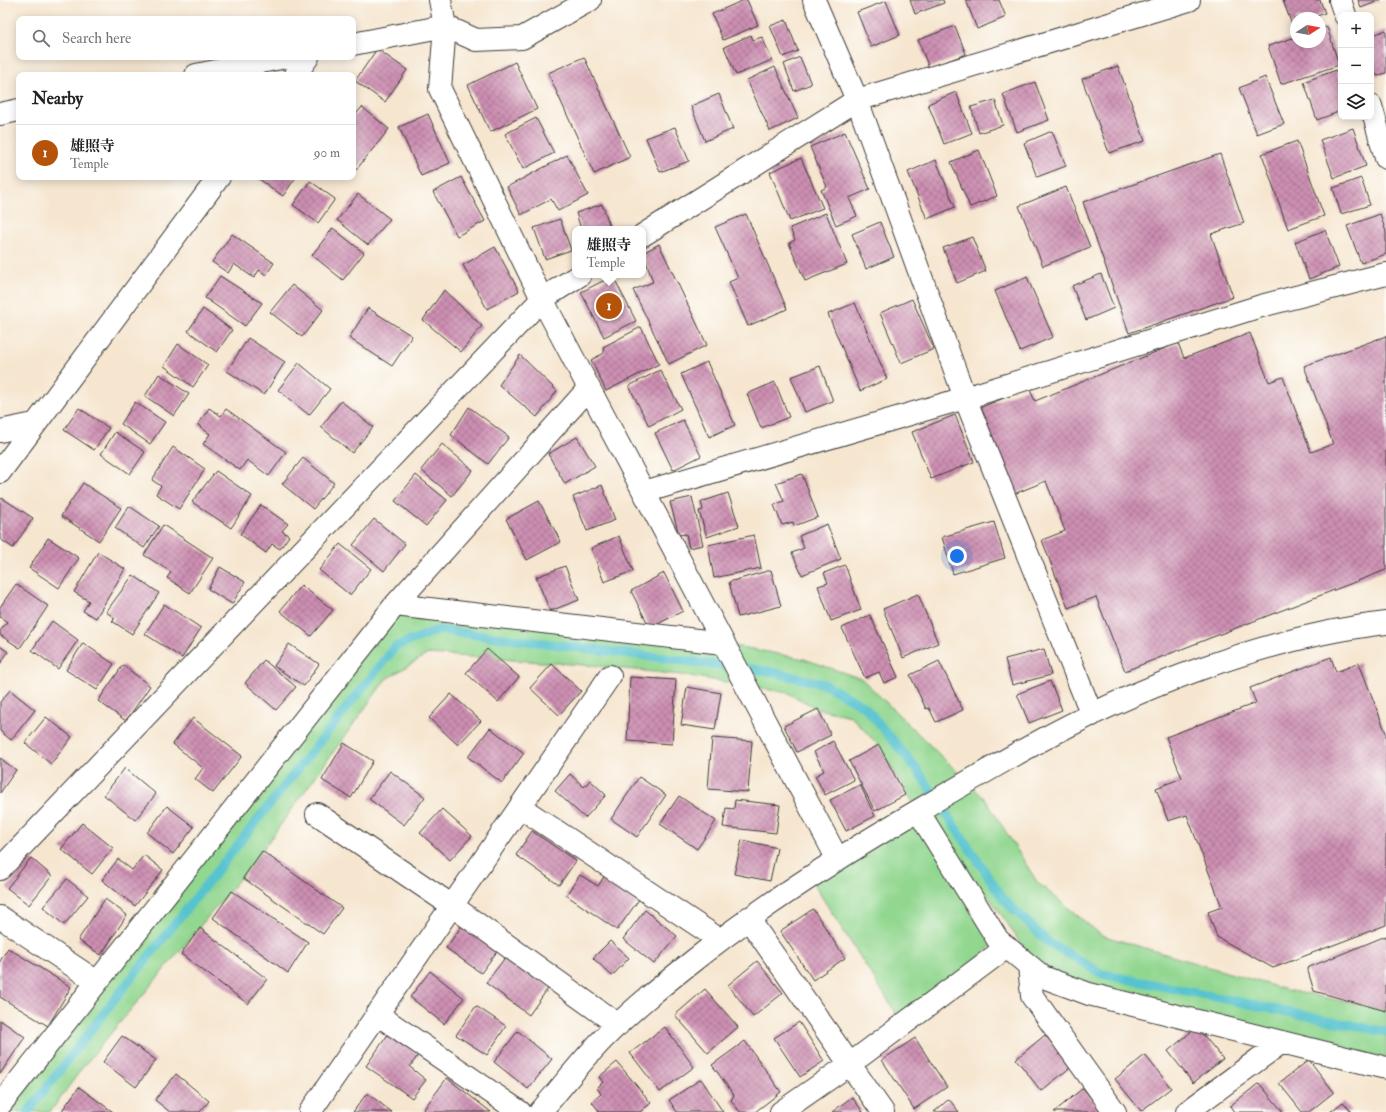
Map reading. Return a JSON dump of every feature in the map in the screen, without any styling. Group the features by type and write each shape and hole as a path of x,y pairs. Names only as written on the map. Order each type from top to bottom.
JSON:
{"street":[{"path":"440,0 445,26 440,89 542,299 837,858"},
{"path":"356,43 445,26 476,40 522,38 590,0"},
{"path":"814,0 857,100 965,398 1092,715"},
{"path":"646,233 857,100 1189,0"},
{"path":"1340,0 1344,12"},
{"path":"211,72 271,60"},
{"path":"297,72 306,60"},
{"path":"0,114 16,111"},
{"path":"1374,116 1386,158"},
{"path":"0,472 34,424 217,180"},
{"path":"644,492 965,398 1261,306 1386,274"},
{"path":"0,869 542,299 575,278"},
{"path":"0,1105 395,605 589,388"},
{"path":"0,431 34,424"},
{"path":"395,605 723,643"},
{"path":"540,1112 608,1033 663,985 748,918 837,858 1030,746 1092,715 1189,674 1278,644 1365,626 1386,624"},
{"path":"310,1112 610,676"},
{"path":"520,807 720,940"},
{"path":"918,811 998,940 1044,977 1089,994 1386,1068"},
{"path":"317,814 451,905 618,1025"},
{"path":"0,917 97,982"},
{"path":"748,918 883,1112"},
{"path":"781,1112 850,1064 1007,947"},
{"path":"1029,966 1032,996 1114,1112"},
{"path":"377,1014 520,1112"},
{"path":"1187,1112 1282,1042"}],"green space":[{"path":"403,596 710,641 804,659 862,679 986,800 1037,882 1101,935 1287,990 1386,1010 1386,1068 1043,977 997,908 921,815 998,940 903,1024 809,877 918,811 878,745 851,716 818,709 788,693 690,676 599,666 428,654 386,679 256,859 83,1067 50,1112 0,1112"}],"building":[{"path":"747,0 758,25 723,40 712,14"},
{"path":"910,0 943,0 944,3 915,14"},
{"path":"966,0 999,0 1006,17 977,29"},
{"path":"1283,0 1320,0 1325,12 1290,12 1290,19"},
{"path":"1358,0 1381,0 1361,8"},
{"path":"886,1 900,35 871,47 857,12"},
{"path":"786,20 798,51 783,57 770,26"},
{"path":"955,26 966,54 929,68 918,40"},
{"path":"1326,27 1338,65 1281,84 1268,46 1290,39 1290,48 1326,48"},
{"path":"1386,30 1386,73 1377,76 1374,68 1374,35"},
{"path":"751,35 753,40 762,37 772,60 736,75 724,47"},
{"path":"377,49 407,70 385,102 356,82"},
{"path":"584,57 630,157 594,174 548,73"},
{"path":"800,57 811,84 794,91 784,64"},
{"path":"515,62 537,109 490,132 468,85"},
{"path":"1118,66 1145,141 1109,153 1082,79"},
{"path":"775,67 798,118 770,131 747,80"},
{"path":"1336,70 1338,76 1338,112 1317,120 1304,82"},
{"path":"1265,77 1284,124 1257,134 1239,88"},
{"path":"1035,82 1049,120 1017,132 1003,94"},
{"path":"956,92 972,133 944,144 928,104"},
{"path":"719,94 733,129 705,141 691,106"},
{"path":"995,100 1003,125 979,133 971,107"},
{"path":"362,107 389,129 356,170 356,114"},
{"path":"428,114 450,163 421,176 399,127"},
{"path":"536,118 554,153 523,169 505,134"},
{"path":"675,127 689,161 660,172 646,138"},
{"path":"1353,128 1366,166 1334,178 1320,140"},
{"path":"1052,131 1066,166 1037,177 1024,143"},
{"path":"845,132 870,189 849,198 857,216 836,225 821,190 827,187 810,147"},
{"path":"1297,141 1324,216 1288,229 1262,154"},
{"path":"979,150 997,196 970,207 951,162"},
{"path":"1220,154 1244,223 1211,234 1233,297 1129,333 1083,202"},
{"path":"567,155 588,195 558,211 551,199 521,215 507,187"},
{"path":"801,158 823,208 790,221 770,172"},
{"path":"936,160 955,207 927,219 908,172"},
{"path":"461,177 485,221 457,236 433,192"},
{"path":"1361,178 1370,205 1341,214 1333,188"},
{"path":"260,180 294,180 283,196"},
{"path":"310,181 335,199 318,223 293,205"},
{"path":"1066,187 1090,247 1043,266 1019,206"},
{"path":"358,194 390,219 368,245 337,220"},
{"path":"602,204 610,226 580,226 576,213"},
{"path":"826,213 847,264 805,281 789,243 795,240 790,228"},
{"path":"746,214 787,309 748,326 729,282 738,278 715,227"},
{"path":"1380,214 1386,232 1386,254 1361,263 1347,226"},
{"path":"560,219 571,250 545,259 534,228"},
{"path":"880,222 894,257 866,269 852,234"},
{"path":"333,228 364,253 343,280 312,255"},
{"path":"1325,230 1339,267 1309,279 1295,242"},
{"path":"232,234 274,263 266,275 259,270 254,278 234,264 228,273 212,262"},
{"path":"972,237 986,271 957,283 943,248"},
{"path":"659,244 707,345 669,364 633,290 653,282 646,262 646,251"},
{"path":"495,247 519,291 487,309 463,265"},
{"path":"1101,274 1114,308 1086,320 1072,286"},
{"path":"220,276 262,303 245,326 205,298"},
{"path":"1027,277 1053,337 1020,351 995,291"},
{"path":"609,278 614,278 636,321 604,337 581,292"},
{"path":"292,285 323,310 302,337 270,312"},
{"path":"444,290 482,326 461,352 423,320"},
{"path":"912,299 934,349 901,363 880,313"},
{"path":"855,303 887,379 860,391 828,314"},
{"path":"368,308 412,336 392,366 349,338"},
{"path":"203,309 232,330 217,352 188,331"},
{"path":"641,327 659,364 606,391 591,360 604,353 603,347"},
{"path":"1250,333 1269,382 1283,377 1311,452 1333,444 1304,366 1386,336 1386,570 1125,671 1096,597 1068,608 1042,540 1065,531 1046,481 1014,494 979,408 1029,388 1035,401 1178,343 1184,358"},
{"path":"248,338 285,362 264,395 227,371"},
{"path":"178,344 208,365 193,387 164,366"},
{"path":"520,355 557,391 537,417 499,385"},
{"path":"707,362 735,425 709,437 681,374"},
{"path":"299,363 330,389 309,415 278,390"},
{"path":"820,366 833,401 805,412 791,377"},
{"path":"660,370 681,409 649,426 629,386"},
{"path":"159,374 189,394 174,416 145,396"},
{"path":"775,382 789,417 761,428 747,394"},
{"path":"341,401 373,427 352,453 321,427"},
{"path":"135,402 165,422 150,444 121,424"},
{"path":"469,407 509,437 488,464 451,435"},
{"path":"79,408 109,428 94,450 64,430"},
{"path":"209,408 221,416 226,409 286,452 269,476 247,460 240,470 203,444 210,434 198,425"},
{"path":"955,415 974,462 931,479 912,432"},
{"path":"683,420 701,456 673,470 655,433"},
{"path":"115,432 145,452 130,474 101,454"},
{"path":"577,437 595,466 565,484 548,454"},
{"path":"442,444 473,470 452,496 421,470"},
{"path":"173,447 205,469 179,509 156,494 161,486 152,480"},
{"path":"303,458 334,483 313,509 282,484"},
{"path":"216,471 252,496 231,528 192,502"},
{"path":"802,474 818,517 794,526 793,522 782,525 774,505 784,501 776,483"},
{"path":"416,475 447,500 426,526 395,501"},
{"path":"83,483 121,508 99,541 61,516"},
{"path":"602,485 615,520 587,531 573,497"},
{"path":"728,493 739,526 707,537 699,511 703,510 701,502"},
{"path":"692,497 703,545 689,548 686,534 679,535 670,502"},
{"path":"2,498 33,518 13,548 0,539 0,501"},
{"path":"539,501 561,542 527,560 506,519"},
{"path":"261,505 288,524 282,531 289,536 280,549 272,544 266,553 240,534"},
{"path":"129,506 159,526 144,548 115,528"},
{"path":"374,519 405,544 384,571 353,545"},
{"path":"994,522 1005,558 953,574 942,537"},
{"path":"827,524 841,559 802,575 792,553 804,548 799,536"},
{"path":"163,525 213,558 190,593 167,578 171,572 144,555"},
{"path":"754,535 761,568 714,578 708,545"},
{"path":"619,536 633,571 604,582 591,548"},
{"path":"48,538 79,558 59,588 29,568"},
{"path":"340,544 371,569 350,595 319,570"},
{"path":"98,552 125,569 96,618 83,611 89,601 74,592"},
{"path":"845,565 861,610 831,621 818,586 828,583 824,573"},
{"path":"565,566 579,600 550,611 536,577"},
{"path":"220,567 245,582 232,604 208,589"},
{"path":"771,570 781,606 738,617 729,582"},
{"path":"664,573 683,611 650,628 631,591"},
{"path":"133,575 159,593 132,634 112,621 115,618 106,612"},
{"path":"16,584 48,606 20,648 0,635 0,631 7,622 0,617 0,607"},
{"path":"301,585 333,610 311,636 280,611"},
{"path":"918,594 938,643 903,658 883,609"},
{"path":"164,604 201,628 182,658 145,634"},
{"path":"870,615 898,677 884,683 879,672 865,678 842,628"},
{"path":"52,621 78,640 58,669 32,650"},
{"path":"83,643 114,664 97,690 66,670"},
{"path":"289,644 319,664 304,686 274,666"},
{"path":"0,646 8,652 0,664"},
{"path":"487,649 519,677 498,702 466,673"},
{"path":"1044,649 1051,675 1012,685 1005,659"},
{"path":"1331,657 1336,672 1359,663 1386,733 1386,925 1273,968 1217,937 1208,912 1222,907 1187,815 1168,821 1156,788 1182,778 1166,737 1256,703 1250,688"},
{"path":"264,660 296,687 276,710 245,683"},
{"path":"939,661 963,710 936,722 929,708 926,709 910,675"},
{"path":"552,664 581,691 559,715 530,688"},
{"path":"123,665 150,686 126,721 98,701"},
{"path":"630,677 676,680 672,744 627,741"},
{"path":"1050,681 1062,710 1029,723 1017,694"},
{"path":"687,687 721,693 715,730 681,725"},
{"path":"10,690 35,710 11,740 0,731 0,702"},
{"path":"451,694 481,721 458,745 429,718"},
{"path":"818,709 831,735 797,752 784,726"},
{"path":"46,717 72,737 51,764 25,743"},
{"path":"193,718 242,756 213,793 195,779 203,768 173,744"},
{"path":"490,728 524,753 502,783 468,757"},
{"path":"712,738 752,741 748,792 708,789"},
{"path":"833,741 854,780 825,795 815,776 824,771 814,752"},
{"path":"344,743 373,761 351,798 322,780"},
{"path":"879,745 905,795 875,811 849,761"},
{"path":"0,758 16,770 0,793"},
{"path":"125,768 156,794 135,820 104,795"},
{"path":"390,771 425,797 404,825 369,799"},
{"path":"570,774 584,787 590,780 606,795 585,818 555,791"},
{"path":"639,777 666,795 637,837 611,819"},
{"path":"860,785 875,816 846,831 830,800"},
{"path":"679,796 716,821 697,849 660,824"},
{"path":"735,800 780,805 776,833 723,827 726,808 734,809"},
{"path":"167,806 194,827 173,854 147,833"},
{"path":"442,809 472,836 450,860 420,833"},
{"path":"82,823 113,848 92,874 61,849"},
{"path":"532,831 576,861 559,885 516,855"},
{"path":"742,840 777,848 770,881 734,874"},
{"path":"262,851 342,908 323,934 243,878"},
{"path":"144,855 163,870 135,906 102,880 118,859 132,870"},
{"path":"31,858 52,876 29,905 7,888"},
{"path":"580,875 598,886 605,875 640,898 617,930 566,895"},
{"path":"67,879 88,896 64,925 43,907"},
{"path":"232,891 308,942 288,973 213,918"},
{"path":"105,899 127,915 101,955 78,940"},
{"path":"813,909 845,958 813,980 780,931"},
{"path":"645,910 677,936 654,964 623,939"},
{"path":"463,924 498,950 481,973 446,948"},
{"path":"200,928 267,979 248,1004 181,954"},
{"path":"1386,936 1386,1011 1314,991 1307,968"},
{"path":"610,941 629,958 612,976 593,958"},
{"path":"8,948 71,987 48,1026 0,997 0,961"},
{"path":"507,955 549,987 529,1015 486,983"},
{"path":"757,961 783,993 753,1017 728,985"},
{"path":"430,971 464,998 444,1024 410,997"},
{"path":"705,989 738,1027 708,1053 675,1015"},
{"path":"476,1006 506,1026 487,1055 456,1035"},
{"path":"0,1020 25,1037 0,1074"},
{"path":"799,1022 824,1061 800,1077 774,1038"},
{"path":"665,1027 694,1067 660,1092 630,1053"},
{"path":"1197,1027 1223,1059 1193,1083 1168,1051"},
{"path":"518,1031 552,1059 528,1089 494,1062"},
{"path":"389,1033 418,1055 410,1067 426,1080 412,1098 366,1066"},
{"path":"1045,1035 1071,1067 1041,1091 1016,1059"},
{"path":"122,1036 156,1060 136,1087 103,1062"},
{"path":"915,1038 947,1087 914,1109 882,1060"},
{"path":"745,1041 781,1092 755,1112 740,1112 731,1100 734,1095 712,1065"},
{"path":"1145,1055 1171,1088 1141,1111 1115,1079"},
{"path":"1309,1060 1334,1092 1309,1112 1302,1112 1279,1083"},
{"path":"617,1062 651,1103 640,1112 598,1112 599,1111 592,1102 601,1094 597,1088 603,1082 599,1077"},
{"path":"176,1074 209,1101 200,1112 170,1112 155,1100"},
{"path":"447,1078 491,1112 426,1112 423,1110"},
{"path":"701,1079 723,1112 677,1112 669,1100"},
{"path":"1259,1083 1283,1112 1234,1112 1230,1106"},
{"path":"79,1087 113,1112 61,1112"},
{"path":"1083,1088 1102,1112 1054,1112"},
{"path":"367,1093 392,1112 353,1112"},
{"path":"852,1097 863,1112 832,1112"},
{"path":"949,1099 959,1112 934,1112"},
{"path":"1343,1102 1352,1112 1330,1112"}],"waterway":[{"path":"28,1112 110,1005 396,646 438,630 767,671 824,684 865,707 916,768 1004,900 1048,942 1102,974 1386,1032"}],"place":[{"name":"雄照寺","path":"609,306"}]}
